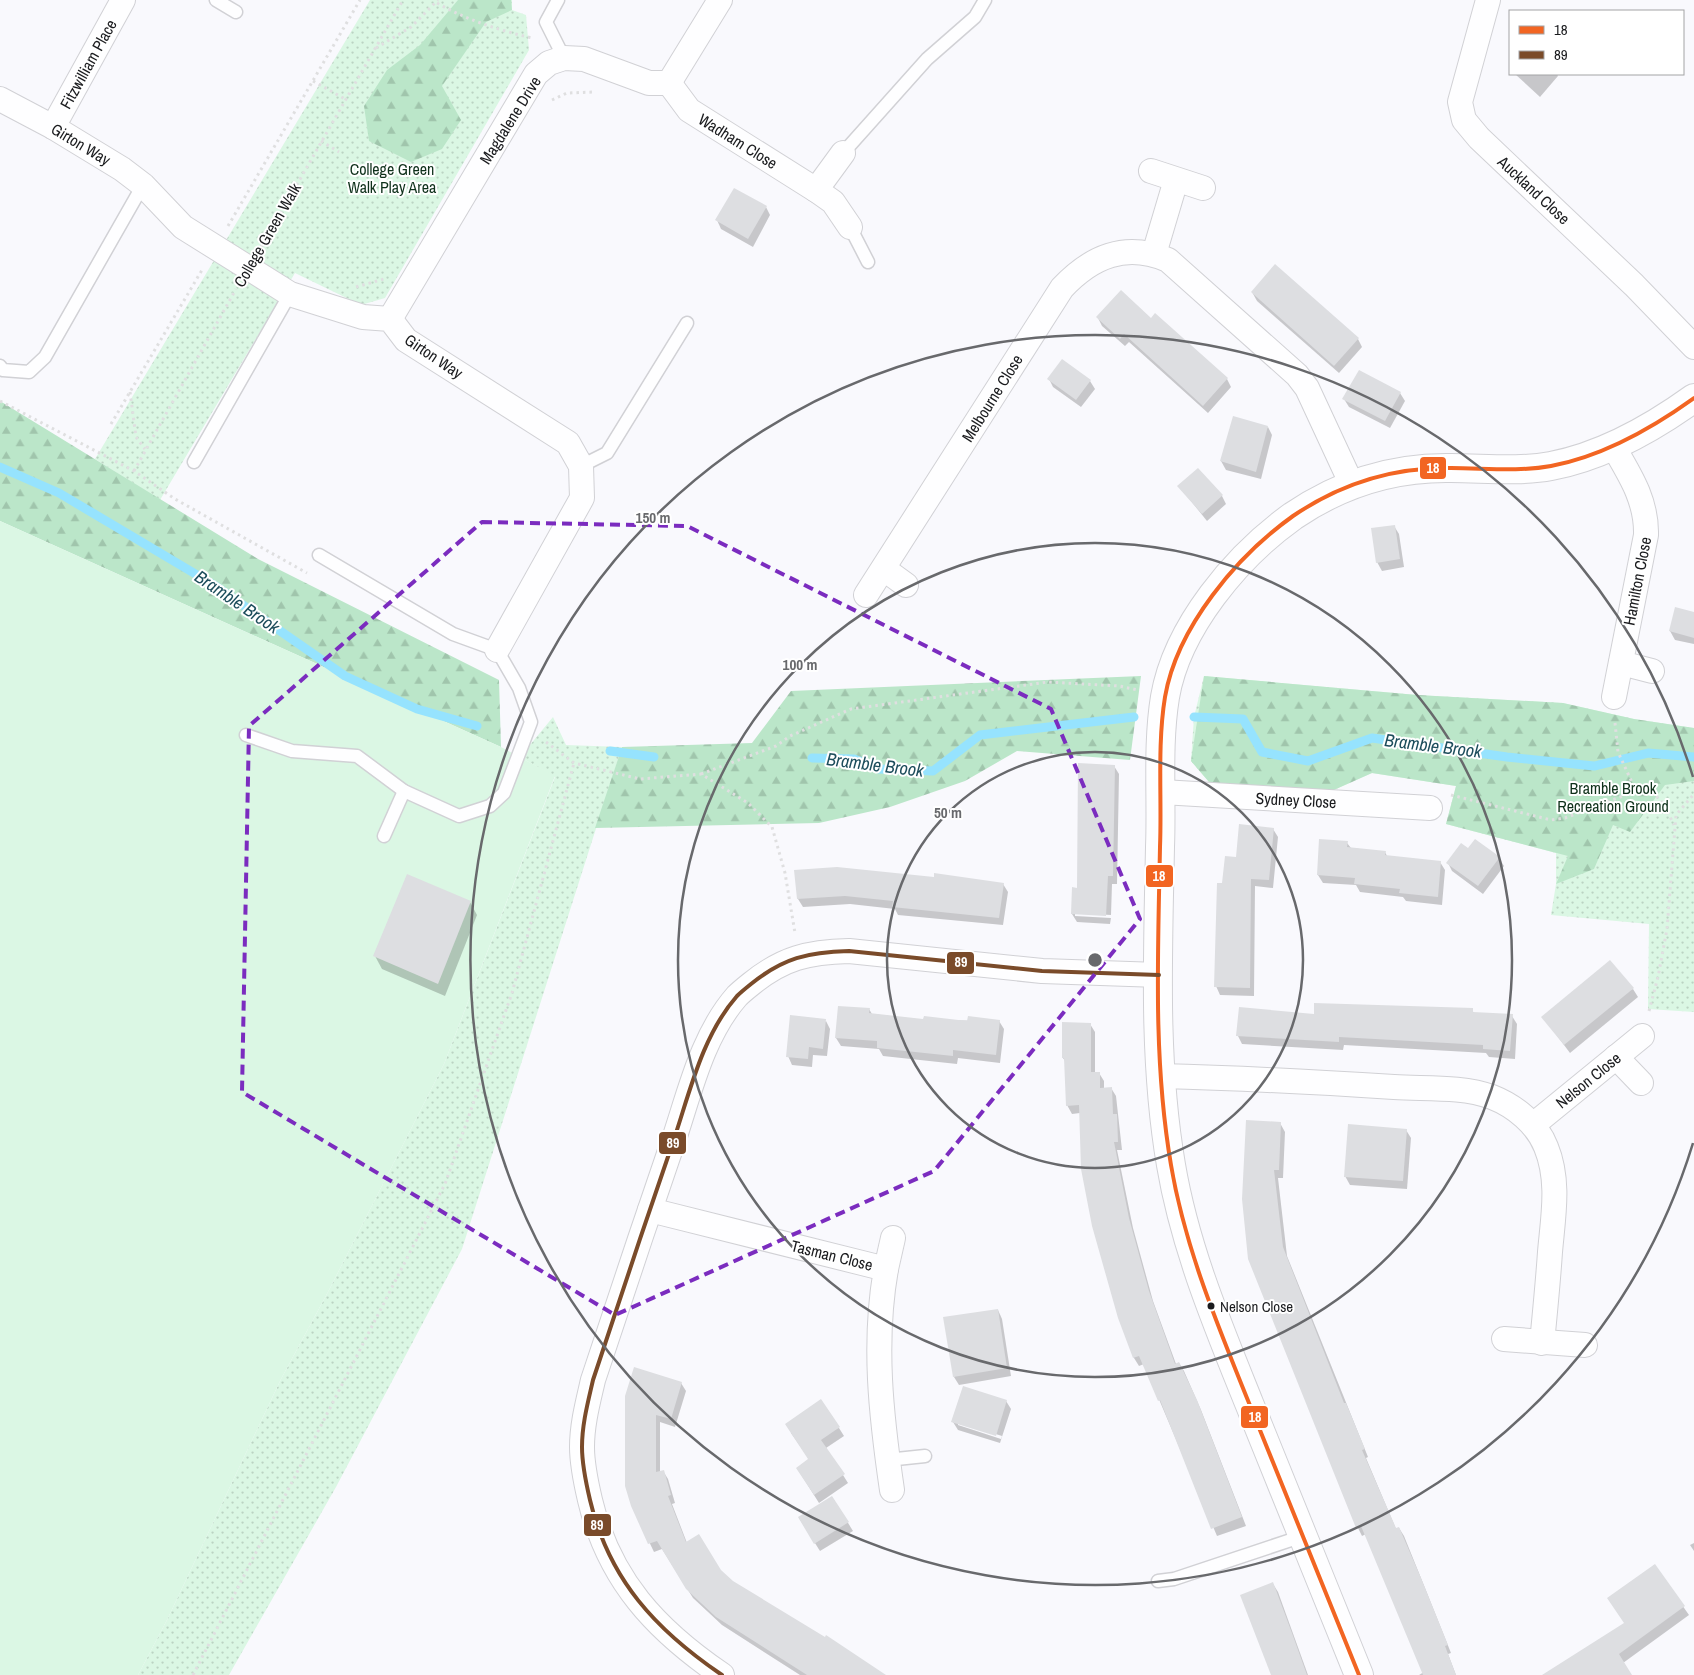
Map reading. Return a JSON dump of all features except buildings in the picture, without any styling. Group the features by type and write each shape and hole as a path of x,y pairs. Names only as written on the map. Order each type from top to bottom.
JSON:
{"street":[{"name":"Fitzwilliam Place","path":"53,127 123,0"},
{"path":"556,60 584,59 649,84 669,83 720,0"},
{"name":"Auckland Close","path":"1488,0 1460,102 1464,120 1479,138 1634,284 1694,347"},
{"name":"Magdalene Drive","path":"390,319 536,74 556,60"},
{"name":"Wadham Close","path":"669,83 689,110 833,202 850,226"},
{"name":"Girton Way","path":"0,100 53,127 122,169 143,186 183,227 248,268 299,297 363,317 390,319 406,340 568,443 581,466 582,498 496,650"},
{"path":"816,190 843,153"},
{"path":"1151,171 1203,188"},
{"path":"1154,254 1176,180"},
{"name":"Melbourne Close","path":"866,595 1062,288 1077,271 1095,260 1115,253 1154,254 1168,260 1297,375 1307,388 1352,485"},
{"path":"1359,1675 1203,1286 1175,1184 1160,1076 1159,975 1162,727 1165,696 1171,673 1193,625 1240,562 1260,542 1298,513 1352,485 1382,475 1413,470 1447,468 1486,469 1549,466 1613,446 1651,427 1694,398"},
{"name":"Hamilton Close","path":"1613,446 1638,490 1647,522 1614,697"},
{"path":"884,569 906,585"},
{"path":"1621,663 1652,671"},
{"name":"Sydney Close","path":"1162,792 1430,808"},
{"path":"722,1675 670,1636 634,1597 616,1568 595,1522 582,1449 587,1407 594,1380 650,1210 712,1032 738,994 776,966 798,956 819,952 849,951 1042,971 1159,975"},
{"name":"Nelson Close","path":"1533,1125 1642,1036"},
{"path":"1616,1057 1641,1082"},
{"path":"1160,1076 1306,1081 1460,1091 1480,1093 1503,1102 1518,1111 1533,1125 1546,1146 1554,1177 1555,1202 1542,1343"},
{"name":"Tasman Close","path":"650,1210 886,1269 879,1319 878,1351 880,1408 892,1490"},
{"path":"886,1269 893,1238"},
{"path":"1504,1339 1585,1345"}],"lane":[{"path":"216,0 236,12"},
{"path":"556,60 546,22 558,0"},
{"path":"843,153 927,59 975,17 985,0"},
{"path":"0,366 4,370 28,372 45,357 143,186"},
{"path":"850,226 868,262"},
{"path":"194,462 299,297"},
{"path":"581,466 607,453 687,323"},
{"path":"246,735 292,752 357,756 404,791 459,816 490,806 504,793 531,722 520,688 496,650 453,634 319,555"},
{"path":"384,836 404,791"},
{"path":"887,1460 925,1456"},
{"path":"1158,1581 1174,1579 1303,1536"}],"path":[{"path":"111,424 360,0"},
{"name":"College Green Walk","path":"0,401 134,471 248,268 403,0"},
{"path":"376,48 412,27 437,2 460,16 499,31 533,38 556,60"},
{"path":"313,81 345,100"},
{"path":"549,102 567,93 601,92"},
{"path":"321,141 340,152"},
{"path":"299,297 394,276 424,263"},
{"path":"130,391 136,437 146,449"},
{"path":"541,739 574,763 640,778 700,774 776,746 790,736 851,709 1048,682 1119,686 1165,696"},
{"path":"1618,752 1623,768 1636,791"},
{"path":"193,1675 445,1184 512,993 574,763"},
{"path":"700,774 748,803 772,828 785,874 798,956"},
{"path":"1430,808 1442,793 1550,820 1564,818 1636,791 1648,791 1663,803 1674,825"},
{"path":"1642,1036 1658,977 1667,929 1676,815 1694,794"}],"highlighted area":[{"path":"482,522 687,526 1051,709 1140,919 934,1171 615,1315 242,1092 249,726"}],"green space":[{"name":"College Green Walk Play Area","path":"370,0 512,0 512,10 526,15 529,50 385,298 361,305 295,273 160,500 95,459"},
{"path":"458,0 511,0 512,10 486,22 442,86 461,120 442,149 411,162 369,141 364,106 387,70 420,45"},
{"path":"0,401 258,559 499,680 501,747 0,521"},
{"path":"0,521 501,747 555,776 444,1064 328,1292 281,1379 167,1620 138,1675 0,1675"},
{"path":"1141,676 1130,760 1017,751 965,781 890,807 819,823 595,828 622,747 752,743 791,691"},
{"name":"Bramble Brook Recreation Ground","path":"1204,676 1417,695 1563,703 1634,719 1694,728 1694,1012 1648,1009 1649,924 1551,915 1556,884 1556,853 1446,824 1456,786 1372,773 1327,793 1209,782 1191,761 1194,717"},
{"name":"Bramble Brook Recreation Ground","path":"1204,676 1417,695 1563,703 1634,719 1694,728 1694,781 1665,785 1630,832 1613,825 1594,869 1556,884 1568,856 1446,824 1456,786 1372,773 1327,793 1209,782 1191,761"},
{"path":"553,717 566,745 622,747 462,1249 336,1487 229,1675 138,1675 167,1620 281,1379 328,1292 444,1064 555,777 520,757"}],"waterway":[{"name":"Bramble Brook","path":"0,467 59,493 214,585 345,676 417,709 477,726"},
{"name":"Bramble Brook","path":"812,758 854,759 879,769 933,771 980,735 1134,717"},
{"name":"Bramble Brook","path":"1194,717 1243,719 1262,752 1308,761 1372,738 1507,757 1594,766 1648,753 1694,757"},
{"name":"Bramble Brook","path":"610,751 654,757"}],"transit line":[{"name":"18","path":"1359,1675 1214,1316 1177,1196 1165,1126 1161,1086 1158,1006 1160,772 1161,734 1165,697 1182,645 1212,595 1251,551 1272,532 1311,505 1349,486 1388,474 1430,468 1539,468 1589,456 1644,431 1694,398"},
{"name":"89","path":"722,1675 698,1658 656,1621 638,1601 623,1579 609,1555 598,1529 586,1481 582,1438 593,1380 697,1068 705,1048 725,1012 740,993 774,968 797,958 821,953 849,951 1042,971 1159,975"}],"place":[{"name":"Nelson Close","path":"1211,1306"}]}
